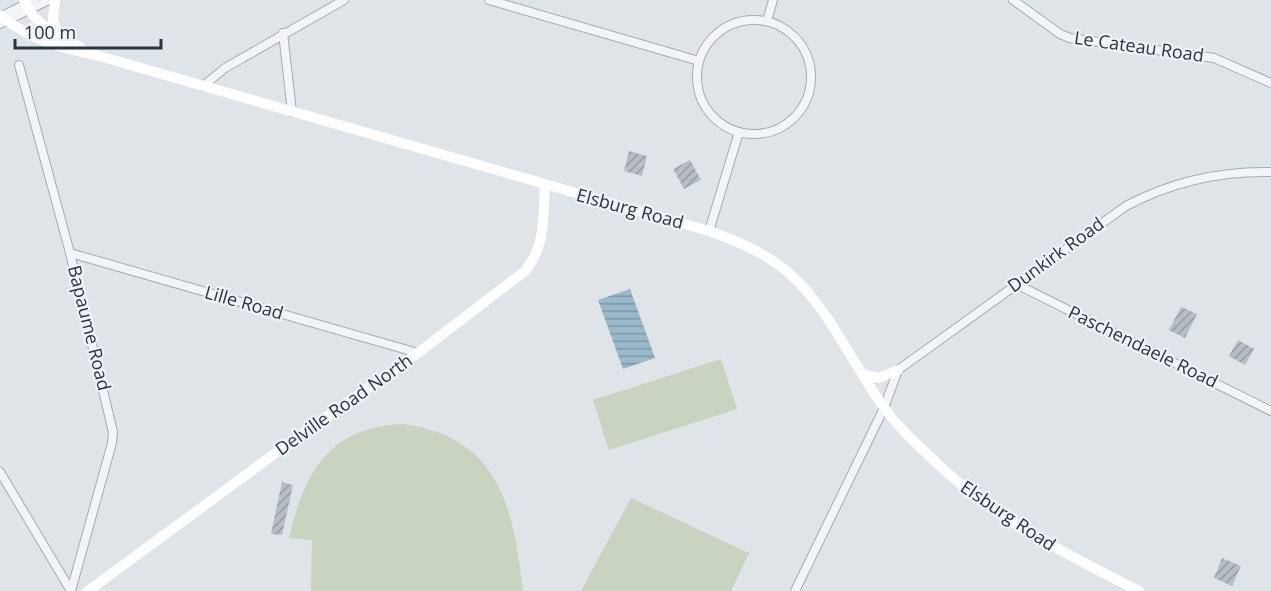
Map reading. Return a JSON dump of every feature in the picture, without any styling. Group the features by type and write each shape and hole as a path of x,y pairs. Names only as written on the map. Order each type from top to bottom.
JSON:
{"main road":[{"path":"55,0 52,13 59,37"},
{"path":"28,4 59,37 99,56"},
{"name":"Elsburg Road","path":"2,19 28,35 53,46 99,56 709,231 760,253 788,272 820,308 884,408 923,451 991,508 1030,535 1139,591"},
{"name":"Delville Road North","path":"88,591 518,278 532,263 542,237 545,185"},
{"path":"862,374 879,378 898,370"}],"street":[{"path":"2,19 28,4 49,0"},
{"path":"203,86 225,68 344,0"},
{"path":"489,0 699,61"},
{"path":"767,21 773,0"},
{"name":"Le Cateau Road","path":"1013,0 1060,34 1070,38 1214,58 1271,82"},
{"path":"745,20 767,21 789,32 805,51 810,63 811,87 801,110 782,127 758,134 738,132 715,119 702,102 697,82 699,61 708,42 725,28 745,20"},
{"path":"283,33 292,112"},
{"name":"Bapaume Road","path":"19,65 70,253 113,432 112,443 71,591"},
{"path":"709,231 738,132"},
{"name":"Dunkirk Road","path":"898,370 1102,221 1146,196 1203,178 1242,172 1271,172"},
{"name":"Lille Road","path":"70,253 418,352"},
{"name":"Paschendaele Road","path":"1016,284 1271,411"},
{"path":"795,591 884,408 898,370"},
{"path":"0,472 71,591"}],"green space":[{"path":"721,359 737,409 609,450 593,400"},
{"path":"404,424 436,432 462,444 481,461 496,481 514,531 523,591 311,591 312,540 289,538 295,514 312,474 324,457 338,444 356,434 378,427"},
{"path":"631,498 749,553 731,591 581,591"}],"water":[{"path":"630,289 655,358 623,369 598,300"}],"building":[{"path":"629,151 647,156 642,176 624,171"},
{"path":"690,160 701,180 684,189 673,169"},
{"path":"1181,307 1197,314 1185,338 1169,330"},
{"path":"1238,340 1254,349 1245,365 1229,356"},
{"path":"282,482 293,485 282,535 271,534"},
{"path":"1222,558 1241,566 1232,586 1214,578"}]}
